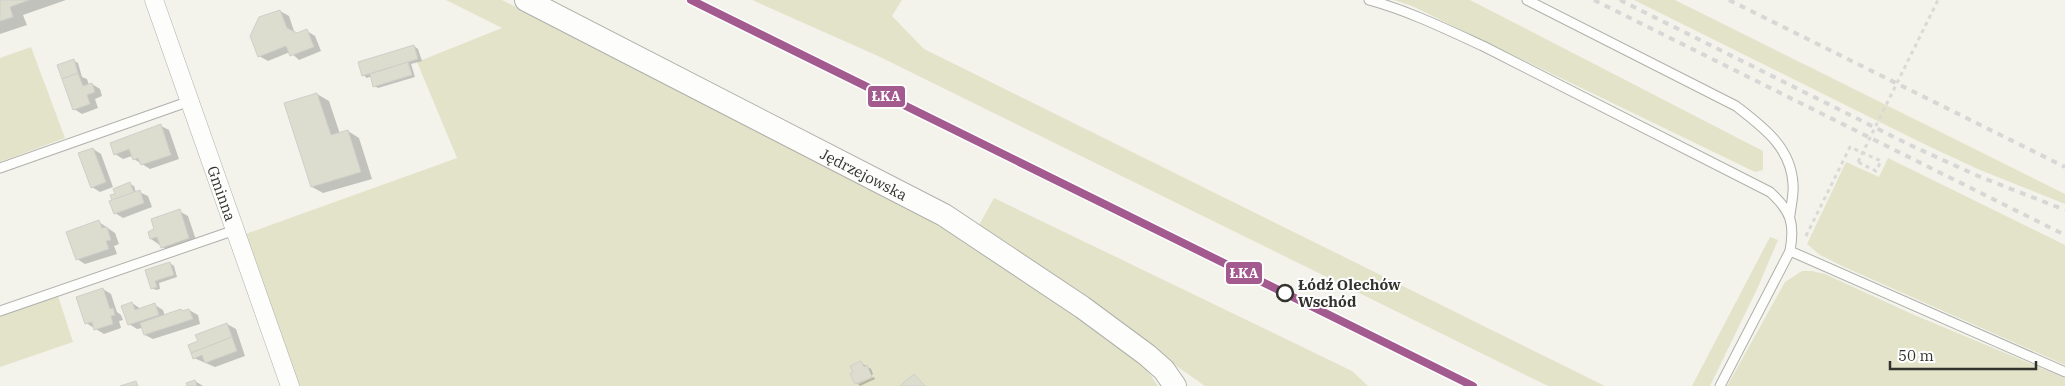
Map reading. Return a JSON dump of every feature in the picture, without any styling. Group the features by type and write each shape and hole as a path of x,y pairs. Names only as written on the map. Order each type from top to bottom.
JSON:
{"street":[{"name":"Gminna","path":"154,0 290,386"},
{"name":"Jędrzejowska","path":"526,0 944,215 1082,308 1147,355 1164,370 1175,386"}],"lane":[{"path":"1369,0 1435,24 1483,46 1757,184 1782,203 1790,215"},
{"path":"1527,0 1736,106 1766,128 1780,146 1791,168 1794,186 1790,215 1794,252 1720,386"},
{"path":"0,168 190,101"},
{"path":"0,311 235,230"},
{"path":"1794,252 2065,372"}],"path":[{"path":"1794,252 1850,146 1880,161 1876,171 1858,162 1938,0"}],"green space":[{"path":"446,0 502,0 933,219 1129,352 1143,364 1158,386 295,386 243,235 457,158 417,62 502,28"},
{"path":"752,0 902,0 892,16 924,49 1605,386 1548,386 878,56"},
{"path":"1394,0 1470,0 1763,151 1763,170 1755,172 1412,6"},
{"path":"1634,0 1675,0 2065,194 2065,204 1980,170 1926,145"},
{"path":"31,47 65,138 0,162 0,58"},
{"path":"1888,158 2065,245 2065,365 1842,266 1820,255 1807,244 1846,162 1879,177"},
{"path":"994,198 1352,371 1368,386 1205,386 978,227"},
{"path":"1770,237 1778,240 1758,287 1710,386 1692,386"},
{"path":"1802,271 1825,274 1912,314 2065,378 2065,386 1727,386 1785,282"},
{"path":"58,296 73,342 0,367 0,316"}],"building":[{"path":"0,0 29,0 10,7 13,17 0,21"},
{"path":"280,10 287,28 297,33 307,29 314,47 290,56 286,46 258,57 250,36 259,17"},
{"path":"414,45 418,59 362,76 358,62"},
{"path":"74,59 78,73 62,79 57,65"},
{"path":"408,62 412,75 373,87 370,74"},
{"path":"78,73 83,86 92,83 95,92 87,95 90,104 73,110 62,79"},
{"path":"317,93 331,135 348,130 361,172 311,187 284,103"},
{"path":"161,124 171,155 141,165 138,158 133,160 129,149 114,155 110,143"},
{"path":"93,148 106,182 91,188 78,153"},
{"path":"130,182 134,193 112,200 110,195 115,194 113,189"},
{"path":"140,190 144,203 114,214 109,201"},
{"path":"180,209 189,238 161,248 157,237 150,239 148,232 154,229 151,219"},
{"path":"99,220 102,228 107,227 111,240 106,241 109,249 76,260 66,232"},
{"path":"170,262 174,275 155,281 157,287 151,289 145,270"},
{"path":"103,288 110,309 113,308 115,315 111,316 113,324 94,330 92,322 85,324 76,297"},
{"path":"132,302 135,310 155,303 159,315 128,325 121,306"},
{"path":"181,309 182,311 189,309 193,319 144,335 140,323"},
{"path":"227,323 232,337 191,353 188,345 198,341 195,335"},
{"path":"232,337 237,351 205,363 202,355 193,359 191,353"},
{"path":"861,361 864,367 867,365 872,377 855,384 850,374 853,372 850,366"},
{"path":"914,374 925,386 901,386 903,383"},
{"path":"195,380 197,386 187,386 186,383"},
{"path":"136,381 138,386 120,386"}],"railway":[{"path":"1594,0 2065,235"},
{"path":"1620,0 1910,145 1978,176 2065,210"},
{"path":"1729,0 2065,167"}],"transit line":[{"name":"ŁKA","path":"691,0 1473,386"}],"place":[{"name":"Łódź Olechów Wschód","path":"1285,293"}]}
